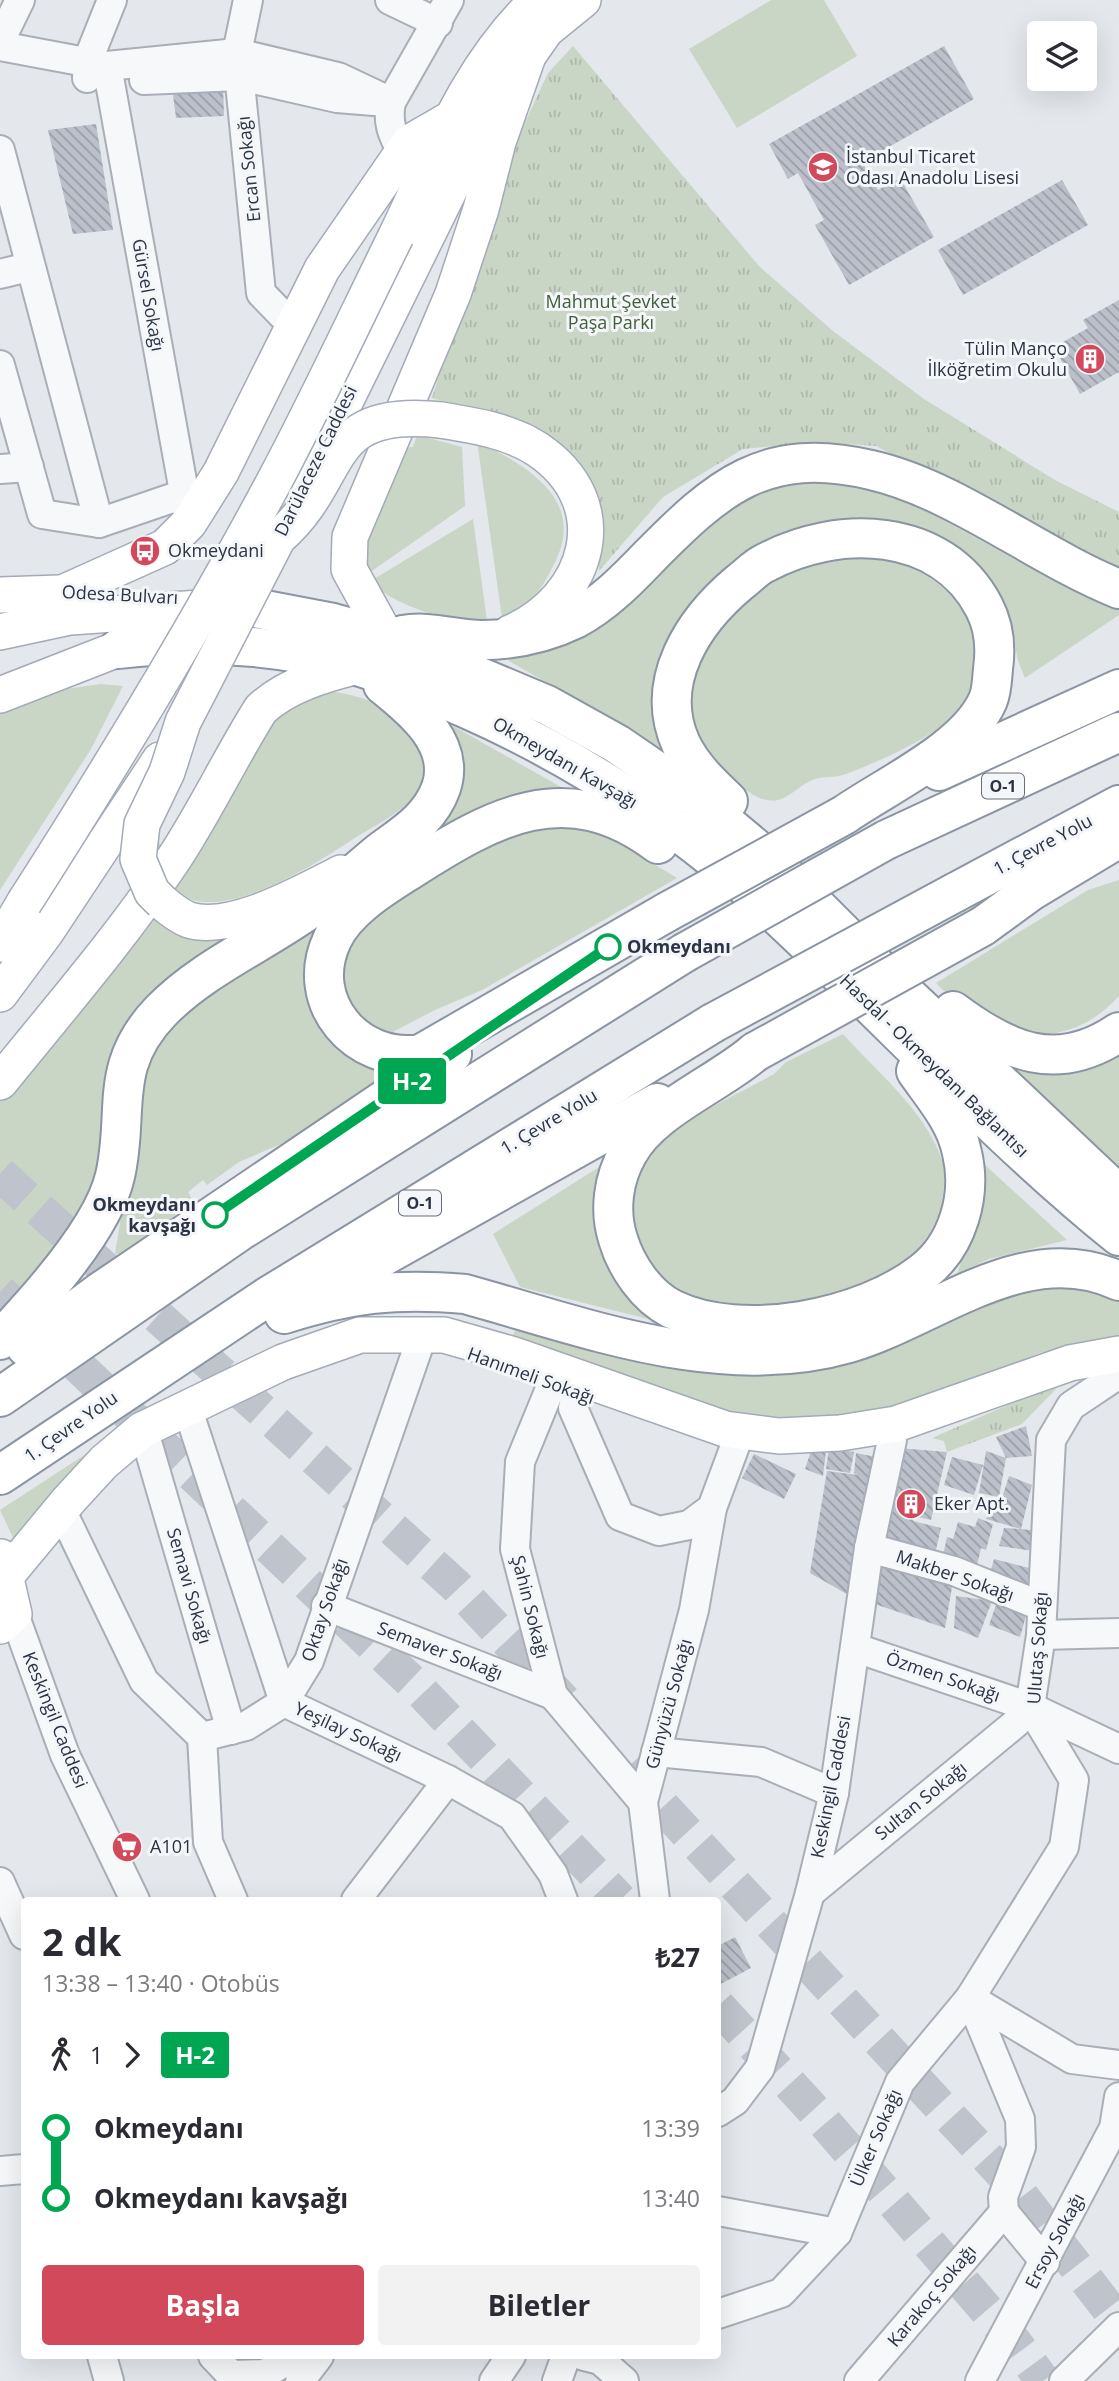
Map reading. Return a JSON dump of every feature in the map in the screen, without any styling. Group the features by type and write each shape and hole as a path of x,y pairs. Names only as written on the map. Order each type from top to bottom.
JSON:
{"highway":[{"path":"239,605 333,623 387,638 421,632 481,640 534,634 592,609 621,585 714,495 737,481 802,462 871,470 904,480 940,496 1063,564 1119,589"},
{"path":"844,815 947,747 979,715 990,690 995,658 993,633 975,589 946,562 929,551 903,542 873,538 838,539 815,543 763,563 719,600 686,644 677,665 672,699 681,743 702,776 745,818 763,878 708,878 642,832 589,811 566,808 523,812 474,830 447,846 396,878 344,920 332,939 324,963 324,983 329,1005 341,1026 361,1044 406,1057 437,1048 667,912 844,815 1119,689"},
{"name":"Okmeydanı Kavşağı","path":"387,638 579,720 693,796 763,878"},
{"path":"0,1339 53,1280 108,1198 116,1175 125,1074 135,1048 150,1025 178,996 314,906 429,812 443,780 443,755 421,719 358,666 275,649 211,643 118,649"},
{"name":"Okmeydanı Kavşağı","path":"358,666 502,725 763,878"},
{"name":"O-1","path":"0,1397 251,1223 684,953 886,841 1119,732"},
{"name":"1. Çevre Yolu","path":"0,1475 129,1387 529,1134 713,1023 1119,805"},
{"path":"983,926 1031,891 1119,838"},
{"path":"129,1387 200,1359 284,1314 595,1137 983,926 1087,876 1119,867"},
{"name":"Hasdal - Okmeydanı Bağlantısı","path":"763,878 874,964 1119,1195"},
{"name":"Hasdal - Okmeydanı Bağlantısı","path":"763,878 900,1034 1084,1208 1119,1236"},
{"path":"0,1366 100,1292 589,959"},
{"path":"874,964 923,990 1002,1044 1030,1053 1080,1053 1119,1032"},
{"path":"755,1052 644,1131 627,1153 612,1204 615,1231 623,1255 643,1285 669,1307 711,1322 789,1322 861,1306 923,1272 942,1251 956,1227 963,1203 966,1182 962,1153 954,1125 910,1063 900,1034"},
{"path":"952,1082 969,1115 989,1139 1061,1212 1119,1259"},
{"path":"284,1314 364,1294 395,1290 431,1291 466,1294 681,1350 737,1356 790,1355 849,1343 994,1281 1031,1272 1067,1269 1119,1281"}],"main road":[{"name":"Darülaceze Caddesi","path":"0,994 46,932 183,722 278,538 488,114 545,30 583,0"},
{"name":"Darülaceze Caddesi","path":"0,944 12,915 123,749 276,477 477,71 502,37 536,1"},
{"path":"387,638 349,569 350,537 453,294 481,209 498,142 528,56"},
{"path":"67,591 165,547 187,509 221,472 322,269 409,142 454,117"},
{"path":"278,538 297,522 340,450 365,428 383,420 414,417 481,427 537,448 568,479 584,511 586,542 569,588 543,616 499,638"},
{"name":"Odesa Bulvarı","path":"0,595 67,591 159,595 239,605"},
{"path":"0,632 70,617 239,605"},
{"path":"0,673 118,649"},
{"path":"0,695 118,649"},
{"path":"0,1082 72,997 142,904 174,858 261,709 273,698 291,688 358,666"},
{"path":"183,722 167,772 142,824 138,844 143,875 152,892 162,902 190,920 209,922 234,919 304,891 378,854"},
{"name":"Hanımeli Sokağı","path":"4,1588 64,1517 95,1489 145,1436 188,1413 363,1346 420,1340 484,1357 737,1439 809,1448 894,1432 936,1428 984,1406 1048,1382 1097,1366 1119,1365"},
{"name":"Hanımeli Sokağı","path":"894,1432 1070,1363 1119,1354"}],"street":[{"path":"0,41 20,0"},
{"path":"98,71 112,0"},
{"name":"Ercan Sokağı","path":"248,0 238,64 261,293 293,326"},
{"path":"390,0 444,12 391,102 390,126 402,152"},
{"path":"0,46 98,71"},
{"path":"0,66 98,71 238,64 337,98 391,102"},
{"name":"Gürsel Sokağı","path":"98,71 187,509"},
{"path":"0,149 29,267 99,523"},
{"path":"0,274 29,267"},
{"path":"0,365 42,514 99,523 187,509"},
{"path":"0,469 29,467"},
{"name":"Oktay Sokağı","path":"202,1737 246,1726 284,1702 309,1661 420,1340"},
{"name":"Ulutaş Sokağı","path":"970,1998 1064,1847 1074,1780 1030,1707 1041,1635 1051,1440 1072,1406 1119,1374"},
{"path":"570,1385 573,1408 620,1516 659,1531 689,1525 712,1508"},
{"name":"Şahin Sokağı","path":"570,1385 520,1462 515,1549 553,1695 643,1802"},
{"name":"Yeşilay Sokağı","path":"188,1413 284,1702 448,1780 512,1816 553,1874 562,1897"},
{"name":"Keskingil Caddesi","path":"721,2110 735,2101 760,2068 810,1893 834,1793 869,1548 894,1432"},
{"name":"Semavi Sokağı","path":"145,1436 231,1730"},
{"name":"Günyüzü Sokağı","path":"655,1897 643,1802 694,1610 712,1508 737,1439"},
{"path":"64,1517 144,1681 202,1737 208,1842 232,1897"},
{"name":"Makber Sokağı","path":"869,1548 954,1571 1041,1606"},
{"name":"Keskingil Caddesi","path":"4,1588 65,1755 134,1897"},
{"name":"Semaver Sokağı","path":"326,1606 553,1695"},
{"path":"1041,1635 1119,1633"},
{"name":"Özmen Sokağı","path":"856,1647 1030,1707 1119,1749"},
{"name":"Sultan Sokağı","path":"810,1893 1017,1723 1030,1707"},
{"path":"656,1752 761,1762 834,1793"},
{"path":"358,1897 448,1780"},
{"path":"0,1882 21,1928"},
{"path":"970,1998 1072,2059 1119,2067 1119,2046"},
{"path":"970,1998 1020,2119 1021,2147 1003,2197 1004,2212 1045,2262"},
{"name":"Ülker Sokağı","path":"721,2313 781,2293 837,2233 900,2082 970,1998"},
{"name":"Ersoy Sokağı","path":"980,2381 1114,2128 1119,2097"},
{"path":"0,2171 21,2169"},
{"path":"721,2212 837,2233"},
{"name":"Karakoç Sokağı","path":"859,2381 1004,2212"},
{"path":"1064,2381 1119,2327"},
{"path":"103,2359 109,2381"},
{"path":"216,2359 231,2375 265,2374 289,2359"},
{"path":"300,2381 317,2359"},
{"path":"494,2381 509,2359"},
{"path":"557,2381 565,2359"},
{"path":"601,2359 624,2381"}],"green space":[{"path":"771,0 824,0 857,56 737,128 689,49"},
{"name":"Mahmut Şevket Paşa Parkı","path":"573,46 759,266 833,331 924,399 1055,480 1119,512 1119,569 1107,566 876,446 816,442 743,449 663,497 599,571 599,537 516,423 432,398 503,170 548,73"},
{"path":"417,435 462,447 465,506 369,573 362,548 399,448 413,447"},
{"path":"477,441 531,473 557,502 563,520 563,540 544,582 528,602 502,618"},
{"path":"786,478 860,483 909,501 1016,560 1119,606 1119,615 1025,678 1018,661 1012,630 994,594 903,527 869,520 835,521 796,530 671,637 656,677 654,705 660,748 509,661 509,653 700,521"},
{"path":"473,519 487,621 455,619 425,612 396,599 369,582"},
{"path":"883,558 919,567 936,579 967,613 975,630 978,657 967,700 958,712 930,734 877,761 842,775 815,779 778,800 755,796 731,778 712,758 701,743 693,722 691,700 703,656 729,617 745,601 776,580 820,564"},
{"path":"101,684 123,686 91,749 0,890 0,709 37,693"},
{"path":"327,691 373,702 403,723 419,745 423,757 425,769 418,791 384,821 312,865 255,892 227,900 200,902 179,893 164,873 158,856 157,838 174,873 285,704"},
{"path":"453,726 570,792 438,832 457,804 463,784 461,755"},
{"path":"539,822 602,833 677,878 482,990 385,1036 350,1014 336,960 338,946 433,870"},
{"path":"1119,880 1119,996 1097,1015 1074,1028 1050,1034 1002,1028 956,1002 936,983 1088,890"},
{"path":"156,913 244,930 133,1017 111,1053 103,1096 103,1152 98,1180 63,1240 0,1320 0,1095"},
{"path":"335,914 309,973 402,1071 313,1130 239,1162 207,1185 203,1180 188,1192 193,1201 125,1255 115,1254 144,1071 161,1042 175,1022 249,967"},
{"path":"843,1034 914,1110 936,1144 943,1163 944,1184 941,1205 932,1229 917,1250 897,1267 874,1282 823,1301 766,1310 687,1302 658,1278 641,1258 629,1207 634,1179 649,1156 669,1135 694,1118 774,1074 786,1062"},
{"path":"1119,1042 1119,1166 1006,1062"},
{"path":"604,1164 656,1321 520,1287 493,1234"},
{"path":"984,1164 1067,1240 989,1259 957,1274 984,1197"},
{"path":"1070,1282 1119,1294 1119,1339 1039,1353 964,1385 842,1425 700,1410 508,1341 518,1327 618,1351 983,1301"},
{"path":"1057,1388 1022,1424 947,1452 944,1441 932,1438 1026,1397"},
{"path":"155,1409 16,1544 0,1510"}],"building":[{"name":"İstanbul Ticaret Odası Anadolu Lisesi","path":"944,46 974,99 862,162 878,190 900,178 934,237 849,285 815,225 824,220 798,173 788,179 769,144"},
{"path":"223,84 224,116 176,118 172,87"},
{"path":"96,124 113,230 73,234 48,130"},
{"path":"1062,180 1088,225 963,295 938,250"},
{"name":"Tülin Manço İlköğretim Okulu","path":"1119,300 1119,372 1080,394 1054,347 1088,328 1083,320"},
{"path":"1026,1426 1032,1456 1006,1458 996,1437"},
{"path":"829,1448 854,1452 850,1473 826,1469"},
{"path":"898,1448 947,1452 931,1520 914,1516 913,1521 941,1528 934,1558 878,1541"},
{"path":"811,1451 826,1451 823,1476 805,1469"},
{"path":"986,1451 1006,1458 999,1497 979,1493"},
{"path":"856,1453 876,1457 852,1597 810,1573 827,1471 858,1475 854,1473"},
{"path":"754,1454 796,1474 784,1499 742,1478"},
{"path":"952,1457 983,1465 974,1495 944,1485"},
{"path":"1009,1476 1032,1485 1021,1529 986,1519 990,1508 998,1510"},
{"path":"978,1518 993,1524 986,1550 981,1548 976,1570 942,1560 947,1537 953,1539 958,1522 975,1527"},
{"path":"1004,1528 1037,1531 1034,1551 999,1546"},
{"path":"876,1554 954,1576 945,1628 869,1602"},
{"path":"994,1559 1033,1569 1024,1595 988,1581"},
{"path":"1000,1593 1029,1605 1020,1637 989,1625"},
{"path":"956,1596 992,1601 978,1638 954,1628"},
{"path":"735,1937 751,1968 721,1984 721,1944"}],"tunnel":[{"path":"0,1174 455,1585 564,1701"},
{"path":"0,1292 418,1688 617,1897"},
{"path":"627,1768 1013,2185 1119,2322"},
{"path":"721,2009 819,2116 1015,2343 1043,2381"}],"bus line":[{"name":"H-2","path":"215,1215 608,947"}],"place":[{"name":"İstanbul Ticaret Odası Anadolu Lisesi","path":"823,167"},
{"name":"Tülin Manço İlköğretim Okulu","path":"1090,359"},
{"name":"Okmeydani","path":"145,551"},
{"name":"Okmeydanı","path":"608,947"},
{"name":"Okmeydanı kavşağı","path":"215,1215"},
{"name":"Eker Apt.","path":"911,1504"},
{"name":"A101","path":"127,1847"}]}
